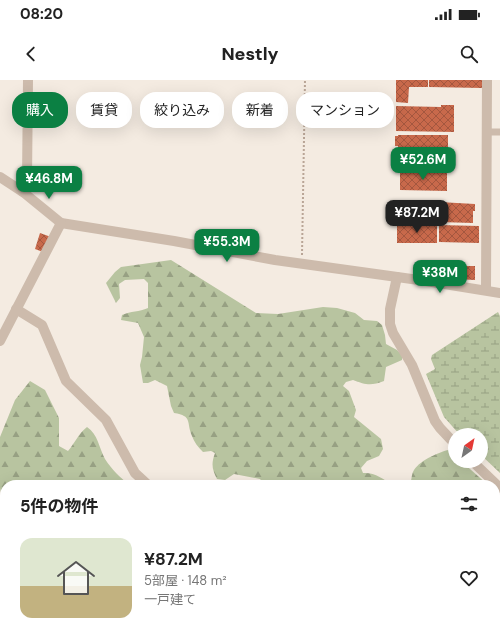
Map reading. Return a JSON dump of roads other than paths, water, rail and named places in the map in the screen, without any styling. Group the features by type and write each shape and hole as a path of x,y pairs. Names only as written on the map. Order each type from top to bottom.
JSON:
{"street":[{"path":"23,192 27,180 28,80"},
{"path":"486,290 487,80"},
{"path":"0,177 23,192 61,223 302,264 434,282 500,293"},
{"path":"0,341 61,223"},
{"path":"397,277 389,318 391,329 412,365 435,421 448,437"},
{"path":"16,309 42,325 66,381 106,420 135,474 142,480"},
{"path":"479,468 492,480"}],"lane":[{"path":"486,132 500,132"}]}
